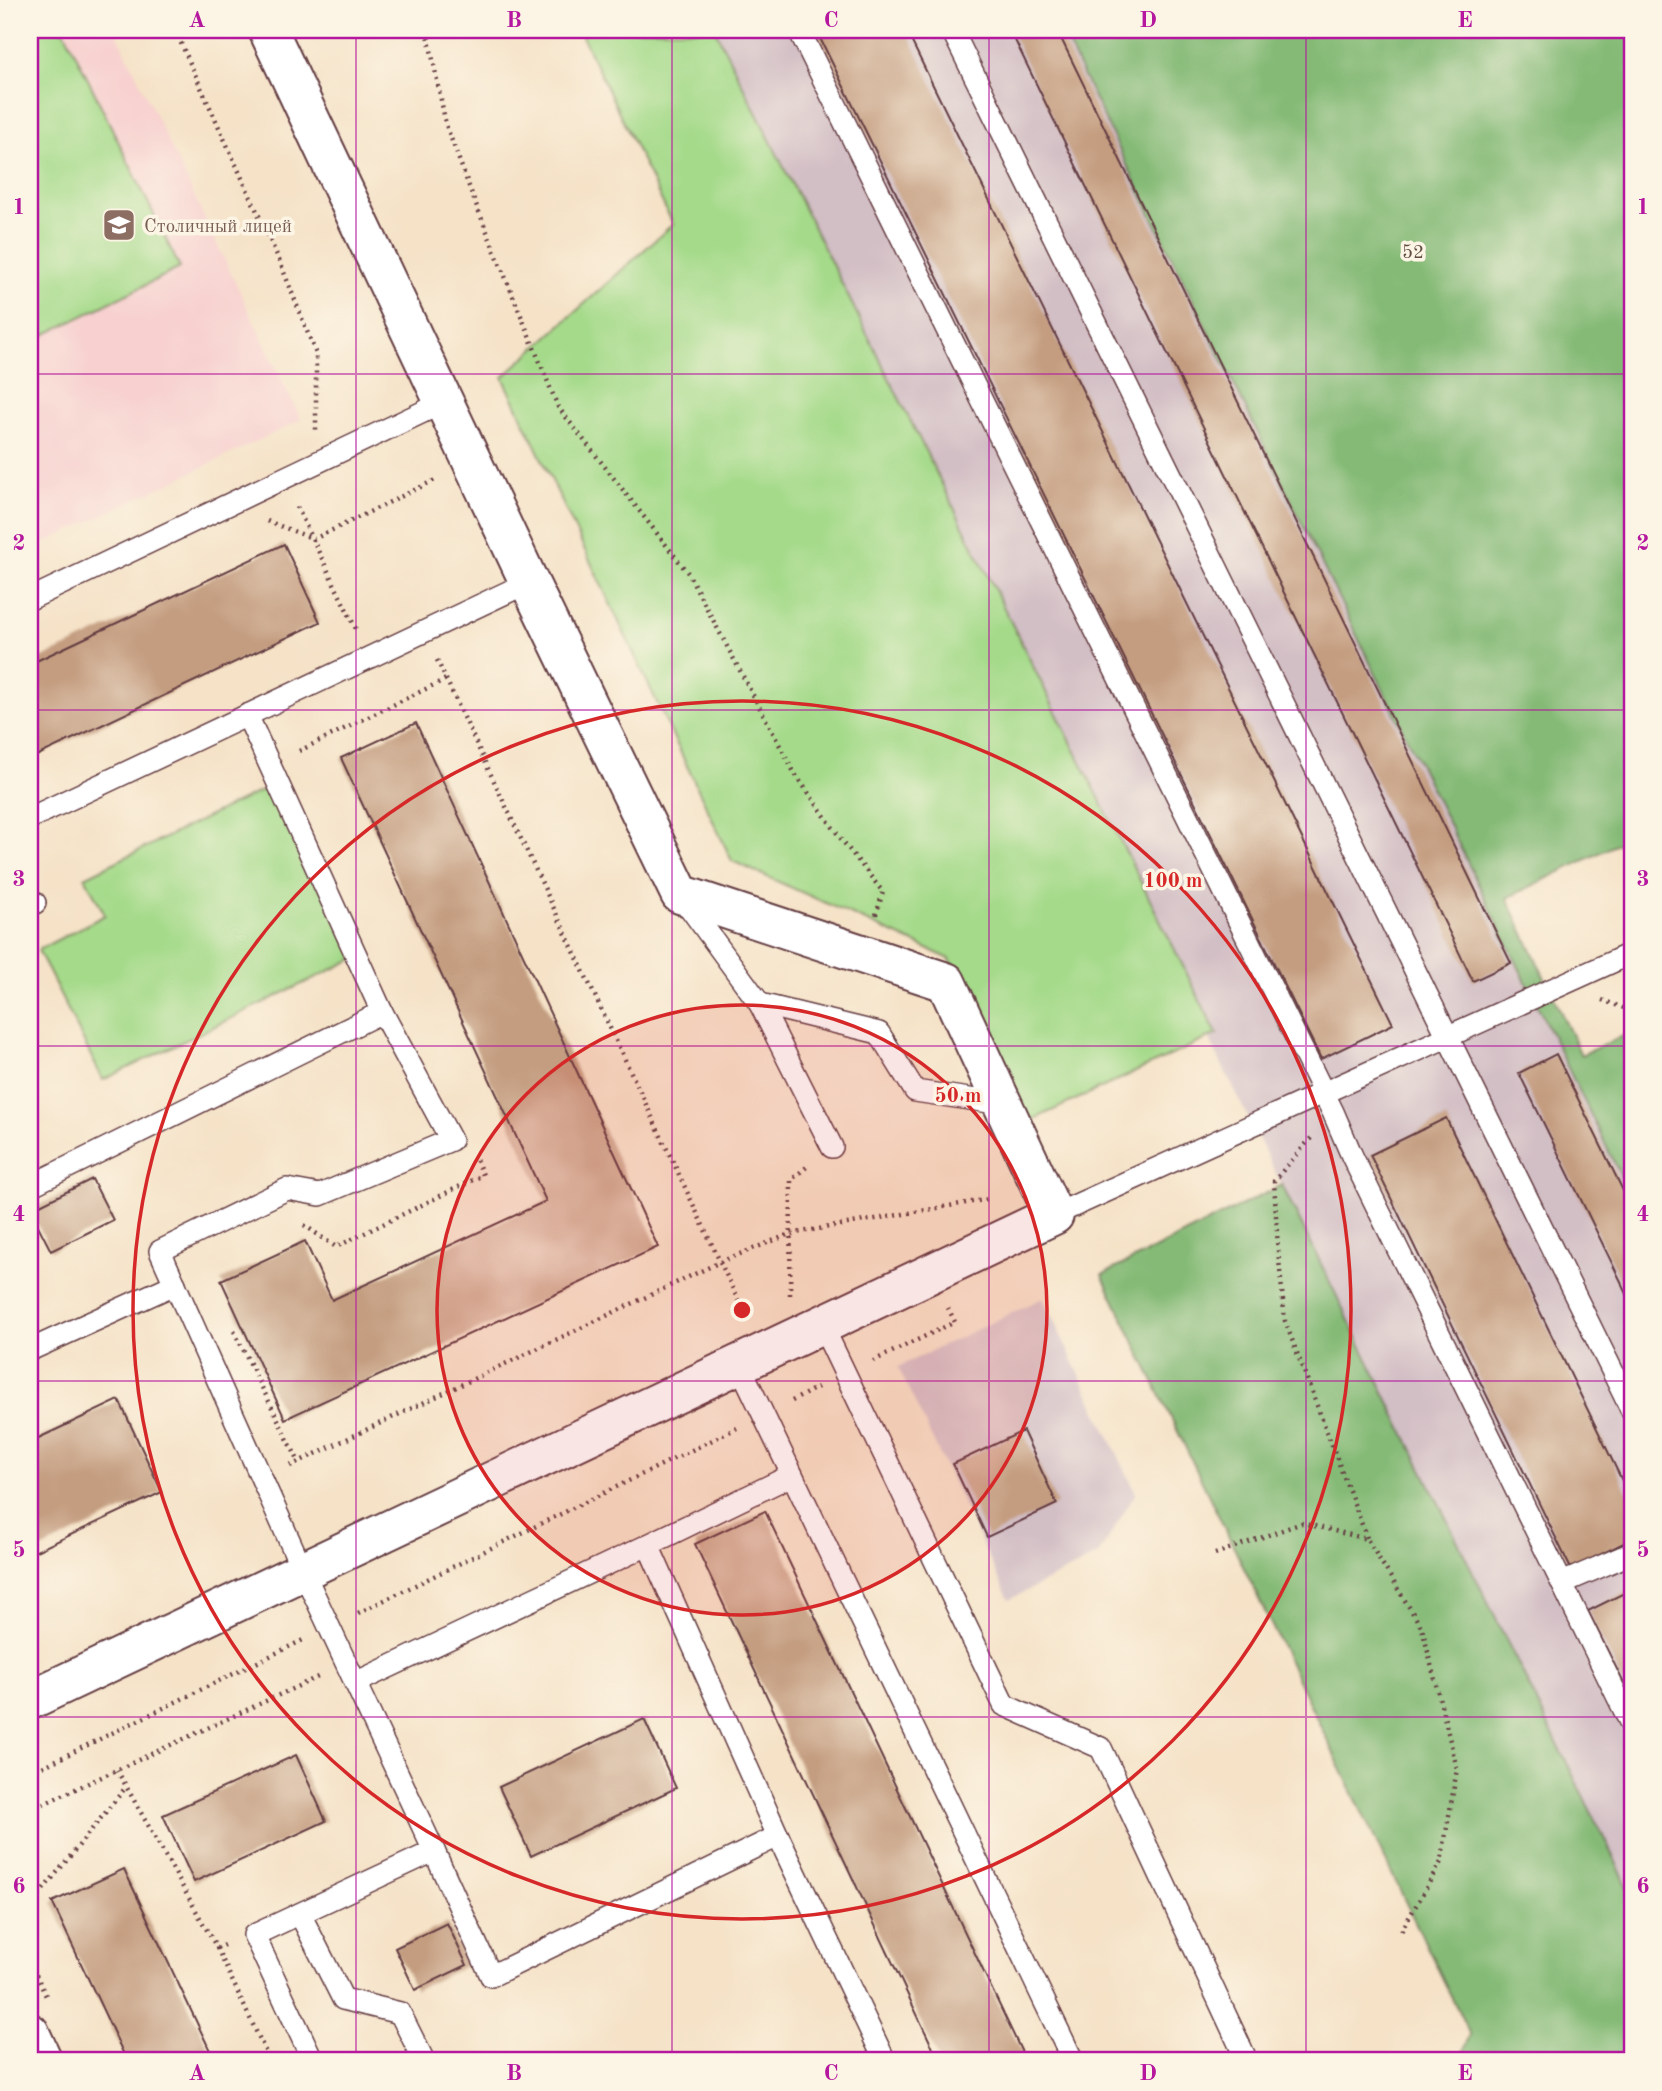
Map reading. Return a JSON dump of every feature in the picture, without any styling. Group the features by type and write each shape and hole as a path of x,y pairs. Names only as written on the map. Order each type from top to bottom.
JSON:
{"street":[{"path":"30,1700 1055,1215 946,982 680,894 268,30"},
{"path":"30,2033 43,2061"}],"lane":[{"path":"799,30 1632,1726"},
{"path":"952,30 1632,1411"},
{"path":"30,599 444,402"},
{"path":"30,818 529,582"},
{"path":"247,715 382,1012 451,1140 320,1195 286,1189 160,1251 303,1571 491,1976 778,1836"},
{"path":"680,894 760,1004 832,1147"},
{"path":"1055,1215 1328,1103 1448,1037 1632,953"},
{"path":"760,1004 879,1033 915,1091 1003,1104"},
{"path":"30,1186 382,1012"},
{"path":"30,1350 175,1284"},
{"path":"1073,2061 764,1416 779,1346 845,1374 1003,1705 1101,1748 1247,2061"},
{"path":"350,1673 648,1545 792,1475"},
{"path":"648,1545 778,1836 885,2061"},
{"path":"1562,1583 1632,1553"},
{"path":"313,2061 254,1935 434,1851"},
{"path":"300,1914 343,1999 400,2013 424,2061"}],"path":[{"path":"175,30 280,262 316,354 315,463"},
{"path":"427,30 446,125 472,197 558,407 688,573 795,774 883,892 862,955"},
{"path":"314,539 472,461"},
{"path":"283,479 370,657"},
{"path":"423,632 720,1262 779,1346"},
{"path":"288,757 446,680"},
{"path":"1599,999 1632,1011"},
{"path":"1328,1103 1274,1181 1285,1321 1367,1539 1422,1628 1457,1769 1441,1862 1399,1934"},
{"path":"779,1346 790,1234 791,1180 832,1147"},
{"path":"303,1224 336,1247 483,1175 471,1149"},
{"path":"261,1478 720,1262 790,1234 993,1198"},
{"path":"30,1773 955,1322 931,1274"},
{"path":"232,1328 299,1462"},
{"path":"1215,1554 1302,1523 1367,1539"},
{"path":"30,1810 117,1770 350,1673"},
{"path":"117,1770 217,1948 270,2061"},
{"path":"30,1906 126,1787"},
{"path":"217,1948 254,1935"}],"shaded area":[{"name":"Столичный лицей","path":"30,30 115,30 301,420 30,550"},
{"path":"711,30 1061,30 1632,1199 1632,1895"},
{"path":"1043,1298 1136,1493 1098,1555 1009,1600 898,1367"}],"green space":[{"path":"30,30 64,30 180,268 30,342"},
{"path":"579,30 715,30 1217,1034 1028,1122 950,959 732,861 503,377 673,224"},
{"name":"52","path":"1061,30 1632,30 1632,837 1507,898 1581,1055 1632,1032 1632,1199"},
{"path":"279,782 362,955 103,1080 38,950 105,915 85,877"},
{"path":"1282,1185 1632,1895 1632,2061 1459,2061 1470,2035 1102,1275"}],"building":[{"path":"816,30 906,30 1393,1024 1321,1059"},
{"path":"1010,30 1057,30 1511,963 1473,981"},
{"path":"284,544 320,622 30,759 30,664"},
{"path":"416,723 658,1247 285,1419 221,1280 305,1241 332,1300 546,1201 341,758"},
{"path":"1556,1054 1632,1209 1632,1304 1519,1073"},
{"path":"1446,1118 1632,1501 1632,1539 1571,1569 1370,1155"},
{"path":"92,1179 113,1220 51,1251 30,1210"},
{"path":"119,1400 162,1492 30,1554 30,1442"},
{"path":"1023,1431 1057,1504 987,1537 953,1464"},
{"path":"765,1511 1026,2061 939,2061 695,1544"},
{"path":"1632,1589 1632,1700 1588,1611"},
{"path":"644,1719 676,1788 531,1856 499,1787"},
{"path":"296,1755 326,1821 194,1882 163,1815"},
{"path":"124,1869 215,2061 127,2061 52,1902"},
{"path":"447,1923 467,1965 415,1990 395,1948"}],"place":[{"name":"Столичный лицей","path":"119,225"}]}
